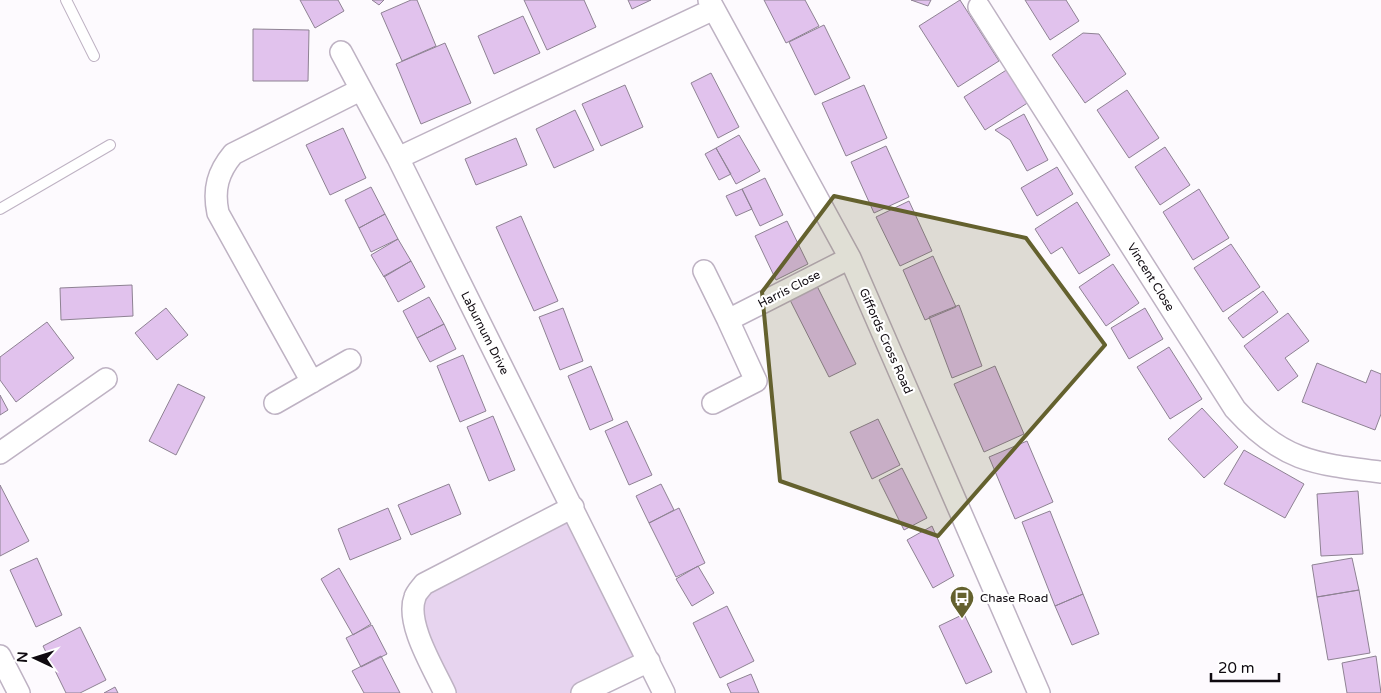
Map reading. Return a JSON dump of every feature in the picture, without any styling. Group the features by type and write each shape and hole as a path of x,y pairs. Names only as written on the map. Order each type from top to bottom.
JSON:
{"street":[{"path":"398,158 711,5"},
{"name":"Giffords Cross Road","path":"711,5 850,258 1039,693"},
{"name":"Vincent Close","path":"980,7 1235,409 1256,432 1298,457 1326,466 1381,472"},
{"name":"Laburnum Drive","path":"341,52 398,158 664,693"},
{"path":"312,382 218,212 215,199 216,186 224,165 232,154 360,90"},
{"name":"Harris Close","path":"728,320 850,258"},
{"path":"704,271 756,381 713,403"},
{"path":"275,403 350,360"},
{"path":"0,453 106,379"},
{"path":"445,693 414,622 414,598 424,584 573,507"},
{"path":"0,656 19,693"},
{"path":"582,693 649,661"}],"lane":[{"path":"66,0 94,56"},
{"path":"0,209 110,145"}],"highlighted area":[{"path":"834,196 1026,238 1105,345 938,536 780,481 762,292"}],"shaded area":[{"path":"573,507 649,661 582,693 445,693 417,633 424,584"}],"building":[{"path":"300,0 338,0 344,11 315,28"},
{"path":"372,0 384,0 379,5"},
{"path":"411,0 417,0 436,46 402,61 381,13"},
{"path":"524,0 584,0 596,27 547,50"},
{"path":"628,0 651,0 632,9"},
{"path":"764,0 805,0 819,26 786,43"},
{"path":"911,0 931,0 928,6"},
{"path":"960,0 999,61 958,87 919,26"},
{"path":"1025,0 1066,0 1079,21 1050,40"},
{"path":"523,16 540,53 494,74 478,36"},
{"path":"824,25 850,78 815,95 789,42"},
{"path":"253,29 309,30 308,81 253,81"},
{"path":"1083,33 1099,34 1126,74 1085,103 1052,55"},
{"path":"445,43 471,103 421,124 396,64"},
{"path":"1008,69 1029,102 985,130 964,97"},
{"path":"711,73 739,127 718,138 691,83"},
{"path":"625,85 643,127 601,146 582,104"},
{"path":"864,85 887,138 846,156 822,103"},
{"path":"1127,90 1159,138 1129,158 1097,110"},
{"path":"575,110 594,150 554,168 536,129"},
{"path":"1024,114 1048,160 1027,171 1010,140 995,130"},
{"path":"343,128 366,178 330,195 306,145"},
{"path":"739,135 760,171 736,184 716,148"},
{"path":"516,138 527,165 476,185 465,159"},
{"path":"886,146 909,197 874,213 851,162"},
{"path":"1165,147 1190,185 1160,205 1135,167"},
{"path":"716,148 731,174 719,180 705,154"},
{"path":"1057,167 1073,194 1037,216 1021,188"},
{"path":"765,178 783,215 760,226 742,189"},
{"path":"371,187 385,214 359,228 345,200"},
{"path":"742,189 752,209 736,216 726,196"},
{"path":"1199,189 1229,238 1193,260 1163,212"},
{"path":"909,201 932,251 900,266 876,217"},
{"path":"1077,202 1110,255 1079,274 1062,247 1051,254 1035,229"},
{"path":"385,214 398,239 371,252 359,228"},
{"path":"521,216 558,301 534,311 496,227"},
{"path":"787,221 808,264 776,280 755,236"},
{"path":"398,239 411,261 384,277 371,255"},
{"path":"1231,244 1260,287 1223,312 1194,268"},
{"path":"933,256 956,307 925,320 903,270"},
{"path":"411,261 425,287 398,302 384,276"},
{"path":"1113,264 1139,303 1106,326 1079,287"},
{"path":"816,284 856,364 829,377 789,298"},
{"path":"132,285 133,316 61,320 60,288"},
{"path":"1263,291 1278,312 1243,338 1228,318"},
{"path":"429,297 444,324 417,338 403,311"},
{"path":"959,305 982,366 952,378 929,317"},
{"path":"166,308 188,335 157,360 135,333"},
{"path":"563,308 583,361 560,370 539,317"},
{"path":"1145,308 1163,339 1129,359 1111,328"},
{"path":"1288,313 1309,341 1285,358 1298,376 1278,391 1244,346"},
{"path":"47,322 74,358 16,402 0,380 0,357"},
{"path":"444,324 456,349 430,362 417,338"},
{"path":"1169,347 1202,399 1170,419 1137,367"},
{"path":"463,355 486,411 460,422 437,366"},
{"path":"1317,363 1366,383 1371,370 1381,374 1381,414 1375,430 1302,402"},
{"path":"591,366 613,420 590,430 568,376"},
{"path":"995,366 1024,434 984,452 954,384"},
{"path":"178,384 205,397 176,455 149,441"},
{"path":"0,395 8,410 0,415"},
{"path":"1202,408 1238,447 1204,478 1168,439"},
{"path":"493,416 515,470 489,481 467,427"},
{"path":"878,419 900,465 872,479 850,432"},
{"path":"627,421 652,475 629,485 605,431"},
{"path":"1027,441 1053,502 1015,519 989,457"},
{"path":"1244,450 1304,484 1285,518 1224,484"},
{"path":"902,468 927,518 904,530 879,480"},
{"path":"449,484 461,514 411,535 398,505"},
{"path":"661,484 674,510 649,523 636,496"},
{"path":"0,485 29,541 0,556"},
{"path":"1358,491 1363,554 1321,556 1317,494"},
{"path":"388,508 401,539 350,560 338,529"},
{"path":"679,508 705,563 676,577 649,523"},
{"path":"1050,511 1083,594 1055,606 1022,522"},
{"path":"932,526 954,576 933,588 907,540"},
{"path":"37,558 62,615 36,627 10,570"},
{"path":"1352,558 1359,590 1317,597 1312,565"},
{"path":"698,566 714,593 692,606 676,579"},
{"path":"339,568 371,624 353,635 321,579"},
{"path":"1359,590 1370,653 1328,660 1317,597"},
{"path":"1083,594 1099,634 1072,645 1055,606"},
{"path":"727,606 754,661 720,678 693,623"},
{"path":"964,614 992,672 966,684 939,626"},
{"path":"372,625 387,654 361,667 346,638"},
{"path":"80,627 106,680 80,693 66,693 43,646"},
{"path":"381,656 400,693 364,693 352,671"},
{"path":"1376,656 1381,693 1347,693 1342,663"},
{"path":"751,674 759,693 731,693 727,684"},
{"path":"115,687 118,693 104,693"}],"place":[{"name":"Chase Road","path":"962,619"}]}
